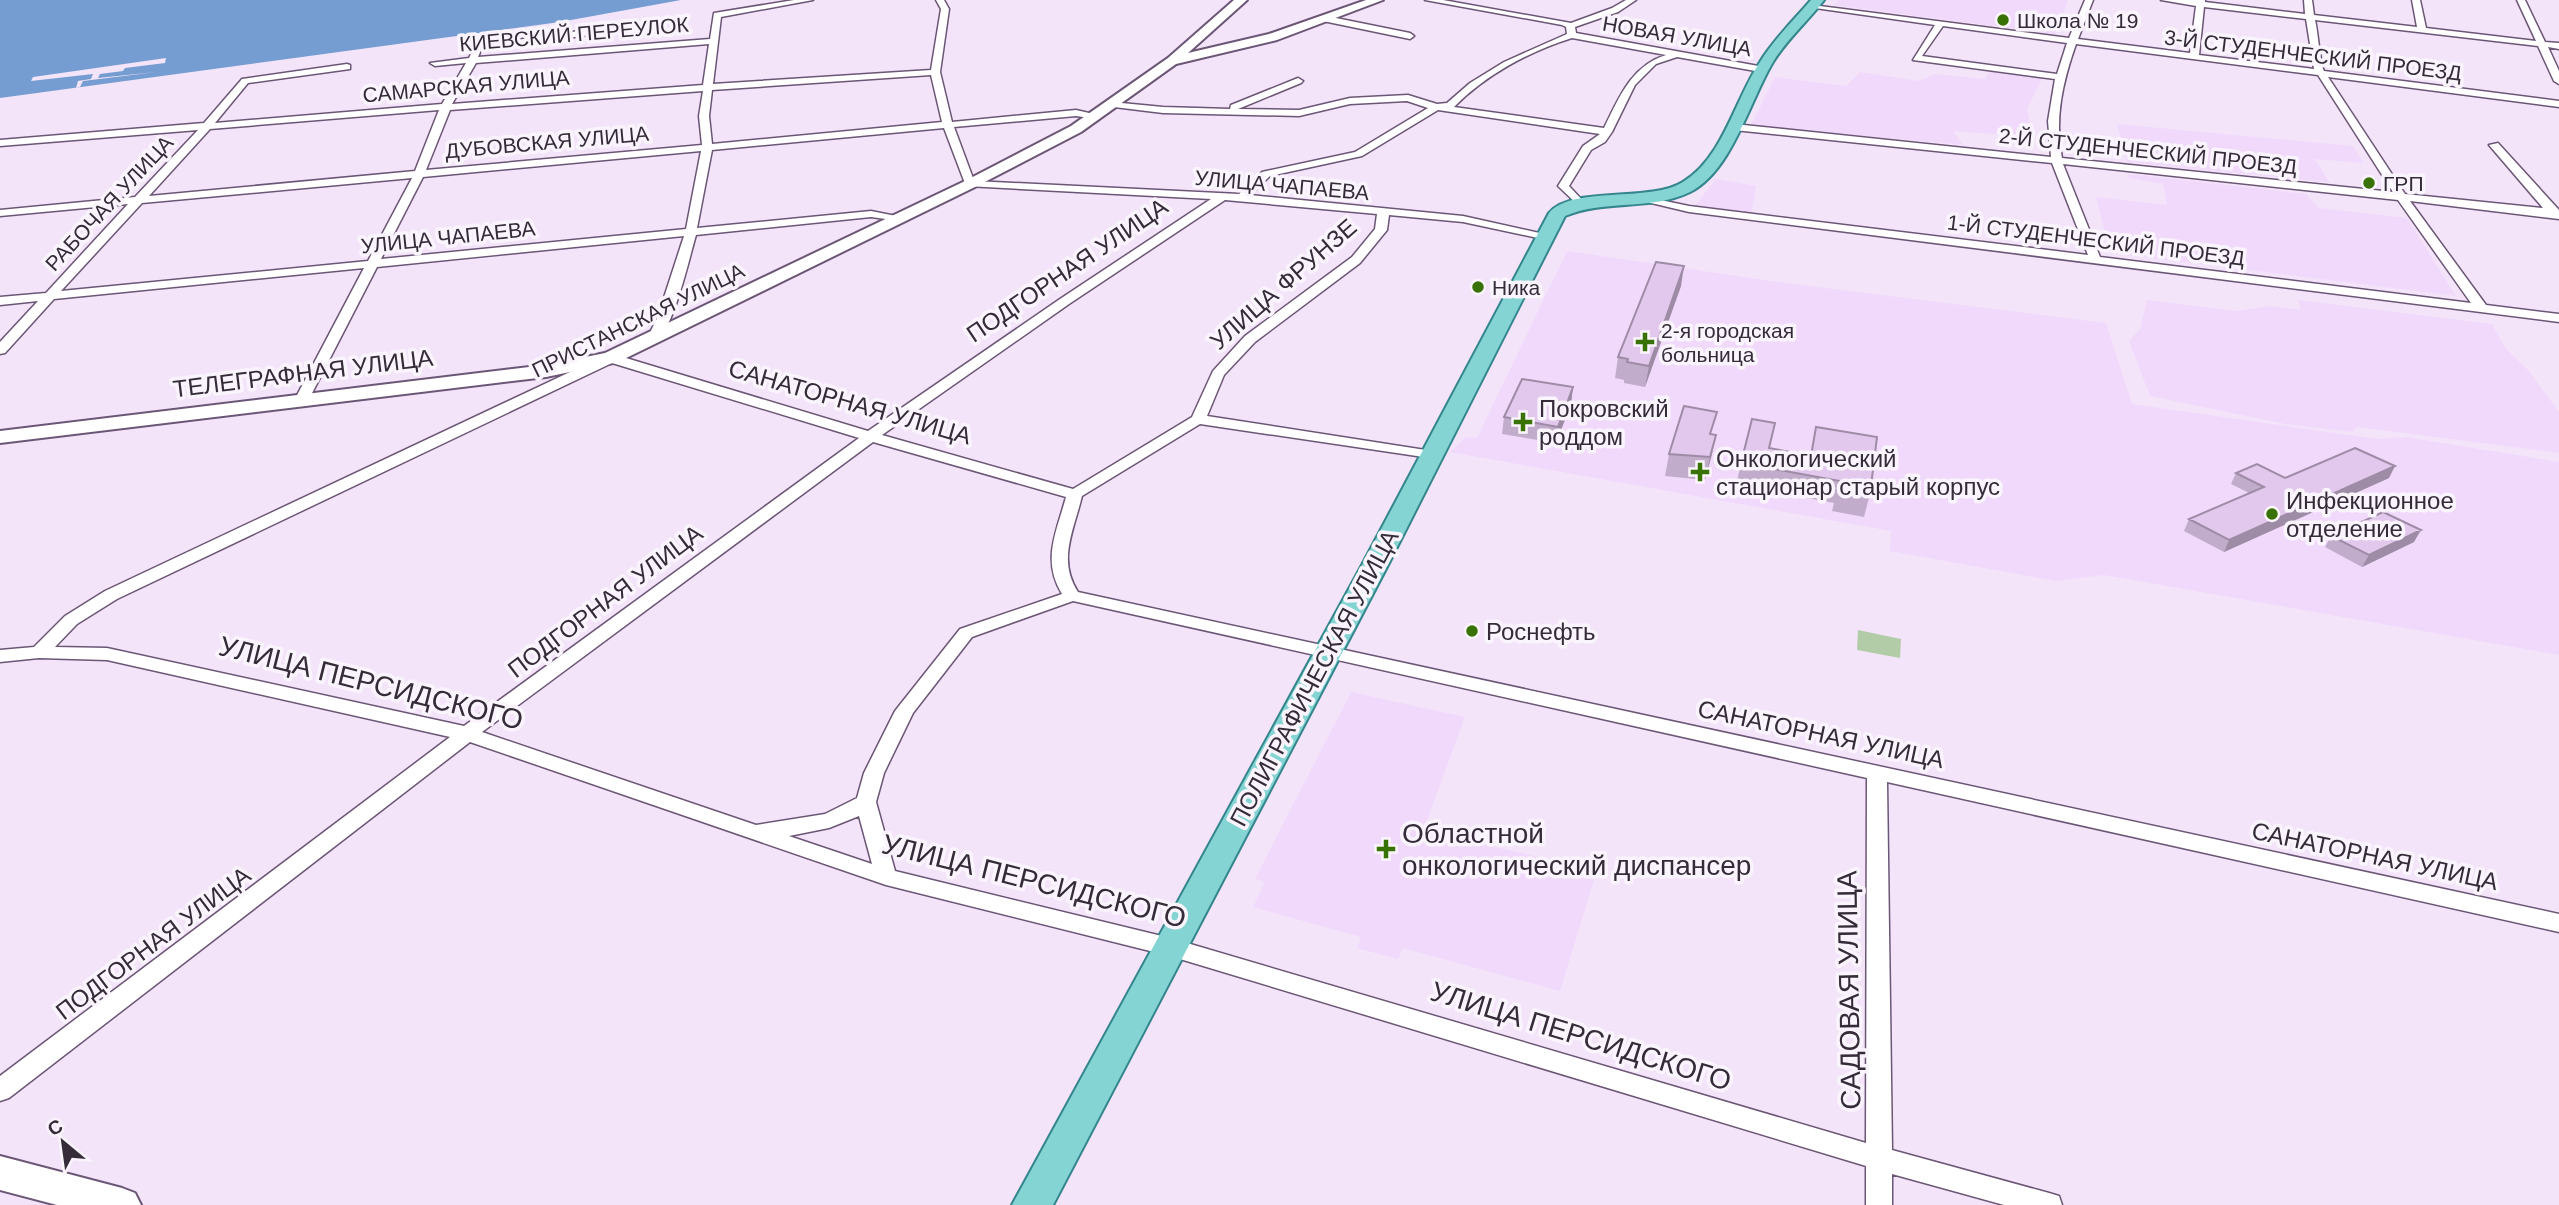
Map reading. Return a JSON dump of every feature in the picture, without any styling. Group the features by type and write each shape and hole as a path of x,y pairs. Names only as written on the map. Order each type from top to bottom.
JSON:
{"main road":[{"path":"1578,202 1686,188 1700,178 1734,127 1761,69 1815,4"},
{"name":"ПОЛИГРАФИЧЕСКАЯ УЛИЦА","path":"1032,1205 1328,653 1558,213 1578,202"}],"street":[{"path":"655,337 665,316 691,232 707,147 704,116 710,86 717,15 809,0"},
{"path":"940,0 946,9 935,72 948,125 970,184"},
{"name":"ПРИСТАНСКАЯ УЛИЦА","path":"39,652 71,620 111,595 970,184 1097,116 1172,61 1241,0"},
{"path":"1172,61 1273,37 1377,0"},
{"name":"НОВАЯ УЛИЦА","path":"1429,0 1674,55 1761,69"},
{"path":"1241,198 1266,174 1358,154 1436,107 1450,105 1459,94 1529,53 1632,0"},
{"path":"2089,0 2072,41 2052,114 2056,160 2095,259"},
{"path":"2165,0 2201,2 2559,46"},
{"path":"2308,0 2308,16 2320,44 2316,65 2401,196 2482,309"},
{"path":"2416,0 2422,30"},
{"path":"2521,0 2559,81"},
{"path":"2194,57 2201,2"},
{"name":"3-Й СТУДЕНЧЕСКИЙ ПРОЕЗД","path":"1815,4 1940,24 2559,104"},
{"path":"1326,19 1410,36"},
{"path":"1940,24 1916,58 2062,77"},
{"path":"302,399 420,173 450,96 463,79 478,48 586,33"},
{"name":"КИЕВСКИЙ ПЕРЕУЛОК","path":"435,63 715,41"},
{"path":"1578,202 1563,186 1587,148 1601,140 1631,84 1653,62 1674,55"},
{"name":"РАБОЧАЯ УЛИЦА","path":"0,350 207,126 245,81 347,67"},
{"name":"САМАРСКАЯ УЛИЦА","path":"0,143 710,86 935,72"},
{"path":"1225,111 1298,81"},
{"path":"1114,104 1299,113 1350,102 1392,97 1408,98 1436,107 1606,132"},
{"name":"ДУБОВСКАЯ УЛИЦА","path":"0,213 1076,113 1097,116"},
{"name":"2-Й СТУДЕНЧЕСКИЙ ПРОЕЗД","path":"1734,127 2401,196 2557,215"},
{"path":"2494,145 2557,215"},
{"name":"УЛИЦА ЧАПАЕВА","path":"970,184 1241,198 1383,214 1463,219 1547,236"},
{"name":"ПОДГОРНАЯ УЛИЦА","path":"0,1090 468,734 868,436 1222,197"},
{"name":"1-Й СТУДЕНЧЕСКИЙ ПРОЕЗД","path":"1629,197 1689,209 2559,318"},
{"name":"УЛИЦА ЧАПАЕВА","path":"0,301 871,214 900,218"},
{"name":"УЛИЦА ФРУНЗЕ","path":"1198,419 1218,374 1250,339 1356,260 1381,230 1383,214"},
{"name":"САНАТОРНАЯ УЛИЦА","path":"611,358 868,436 1076,494"},
{"name":"ТЕЛЕГРАФНАЯ УЛИЦА","path":"0,437 546,371 611,358"},
{"path":"886,877 866,802 874,773 905,711 966,633 1072,596 1062,584 1058,569 1060,536 1070,516 1076,494 1198,419 1432,456"},
{"name":"САНАТОРНАЯ УЛИЦА","path":"1072,596 2559,923"},
{"name":"УЛИЦА ПЕРСИДСКОГО","path":"0,656 39,652 107,654 159,663 468,734 886,877 1170,947 1881,1158 2049,1205"},
{"name":"САДОВАЯ УЛИЦА","path":"1877,774 1880,1205"},
{"path":"754,832 812,826 849,815 866,802"},
{"path":"0,1173 122,1205"}],"shaded area":[{"name":"Школа № 19","path":"1839,0 2068,0 2055,34 1834,5"},
{"path":"1990,71 2043,77 2027,109 2032,137 1953,131 1963,145 1751,125 1775,77 1846,86 1860,72 1919,81 1935,74 1985,79"},
{"path":"2117,124 2353,146 2364,163 2315,159 2329,182 2127,162"},
{"path":"2128,174 2306,194 2319,208 2407,218 2456,296 2110,253 2096,197 2167,205 2163,184 2129,178"},
{"path":"1716,179 1756,186 1751,215 1694,207"},
{"path":"1567,251 1785,283 2106,323 2132,404 2377,439 2406,437 2559,462 2559,655 2104,575 2056,581 1890,551 1891,531 1450,452 1466,437 1477,438"},
{"path":"2147,300 2236,311 2271,306 2301,310 2298,300 2492,324 2506,349 2528,370 2559,412 2559,453 2357,427 2352,432 2285,424 2150,396 2129,341 2140,329"},
{"name":"Областной онкологический диспансер","path":"1351,692 1465,717 1423,831 1597,870 1560,991 1403,948 1398,959 1357,948 1361,937 1253,907 1265,882 1255,879"}],"green space":[{"path":"1858,630 1901,639 1900,658 1857,650"}],"water":[{"path":"0,0 681,0 560,22 0,98"}],"pier":[{"path":"166,58 165,63 125,68 123,71 100,74 98,78 156,72 83,81 80,87 76,88 78,81 58,84 91,79 93,74 31,81 33,77"}],"building":[{"path":"1656,262 1684,266 1649,366 1627,362 1628,359 1618,357"},
{"path":"1522,379 1573,387 1558,427 1504,417"},
{"path":"1684,406 1717,412 1710,434 1716,435 1710,457 1669,454"},
{"path":"1752,419 1775,423 1769,448 1811,456 1816,427 1877,437 1870,494 1839,489 1840,481 1741,463"},
{"path":"2355,448 2395,466 2229,540 2189,519 2264,487 2236,473 2257,464 2285,478"},
{"path":"2383,512 2421,530 2369,555 2331,536"}],"place":[{"name":"Школа № 19","path":"2003,20"},
{"name":"ГРП","path":"2369,183"},
{"name":"Ника","path":"1478,287"},
{"name":"2-я городская больница","path":"1645,342"},
{"name":"Покровский роддом","path":"1523,422"},
{"name":"Онкологический стационар старый корпус","path":"1700,472"},
{"name":"Инфекционное отделение","path":"2272,514"},
{"name":"Роснефть","path":"1472,631"},
{"name":"Областной онкологический диспансер","path":"1386,849"}]}
